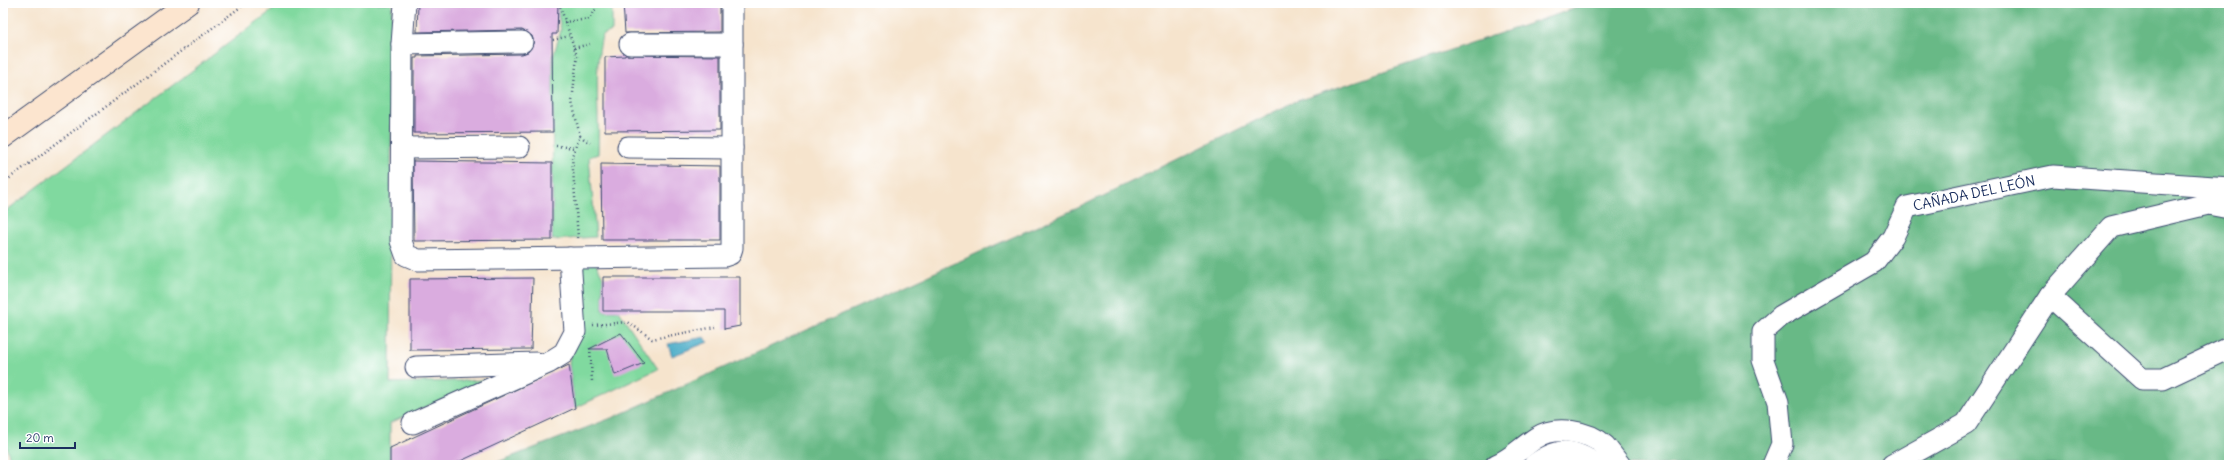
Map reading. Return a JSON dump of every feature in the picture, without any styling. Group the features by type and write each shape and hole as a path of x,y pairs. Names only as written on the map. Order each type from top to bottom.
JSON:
{"street":[{"path":"3,137 188,3"},
{"path":"405,3 402,44 401,241 406,255 418,260 724,256 730,254 732,3"},
{"path":"402,44 522,42"},
{"path":"630,44 732,44"},
{"path":"402,148 519,147"},
{"path":"628,147 732,148"},
{"name":"CAÑADA DEL LEÓN","path":"1773,465 1782,444 1778,402 1763,360 1763,332 1781,316 1874,262 1893,237 1907,207 2053,176 2229,188"},
{"path":"1892,465 1966,424 2050,296 2111,227 2208,204 2229,208"},
{"path":"413,423 548,363 564,353 575,332 574,258"},
{"path":"2050,296 2142,379 2163,379 2229,348"},
{"path":"416,367 548,363"},
{"path":"1496,465 1506,461 1538,436 1556,431 1586,434 1604,446 1620,465"},
{"path":"1534,465 1560,451 1580,454 1598,465"}],"path":[{"path":"3,183 246,3"},
{"path":"559,3 564,22 577,56 572,102 580,136 572,156 574,258"},
{"path":"564,22 590,19 597,7"},
{"path":"553,40 569,36"},
{"path":"574,48 590,44"},
{"path":"580,136 590,143"},
{"path":"556,146 575,148"},
{"path":"588,325 628,322 652,339 715,327"},
{"path":"590,346 592,382"}],"green space":[{"path":"282,3 392,3 390,383 485,380 390,423 390,465 12,465 3,437 3,213"},
{"path":"556,3 612,3 612,31 602,35 599,49 597,79 598,154 589,157 596,237 552,240 553,57 561,30"},
{"path":"1591,3 2229,3 2229,465 490,465 614,417 1082,206 1294,102"},
{"path":"579,258 593,258 603,277 603,311 619,311 658,369 575,408 569,365"}],"water":[{"path":"705,337 708,342 672,356 668,344"}],"building":[{"path":"418,3 558,3 557,34 552,34 553,132 414,133 414,58 417,58 417,56 522,54 528,52 534,42 532,36 522,30 417,32"},
{"path":"623,3 720,3 720,32 625,33"},
{"path":"625,55 720,56 720,130 605,131 605,57"},
{"path":"413,161 552,163 552,240 414,241"},
{"path":"601,164 720,166 720,240 602,240"},
{"path":"603,277 740,277 740,326 724,329 724,311 603,311"},
{"path":"533,278 531,349 410,350 410,279"},
{"path":"621,333 644,363 615,375 607,349 589,349"},
{"path":"569,365 575,408 452,465 390,465 390,448"}]}
